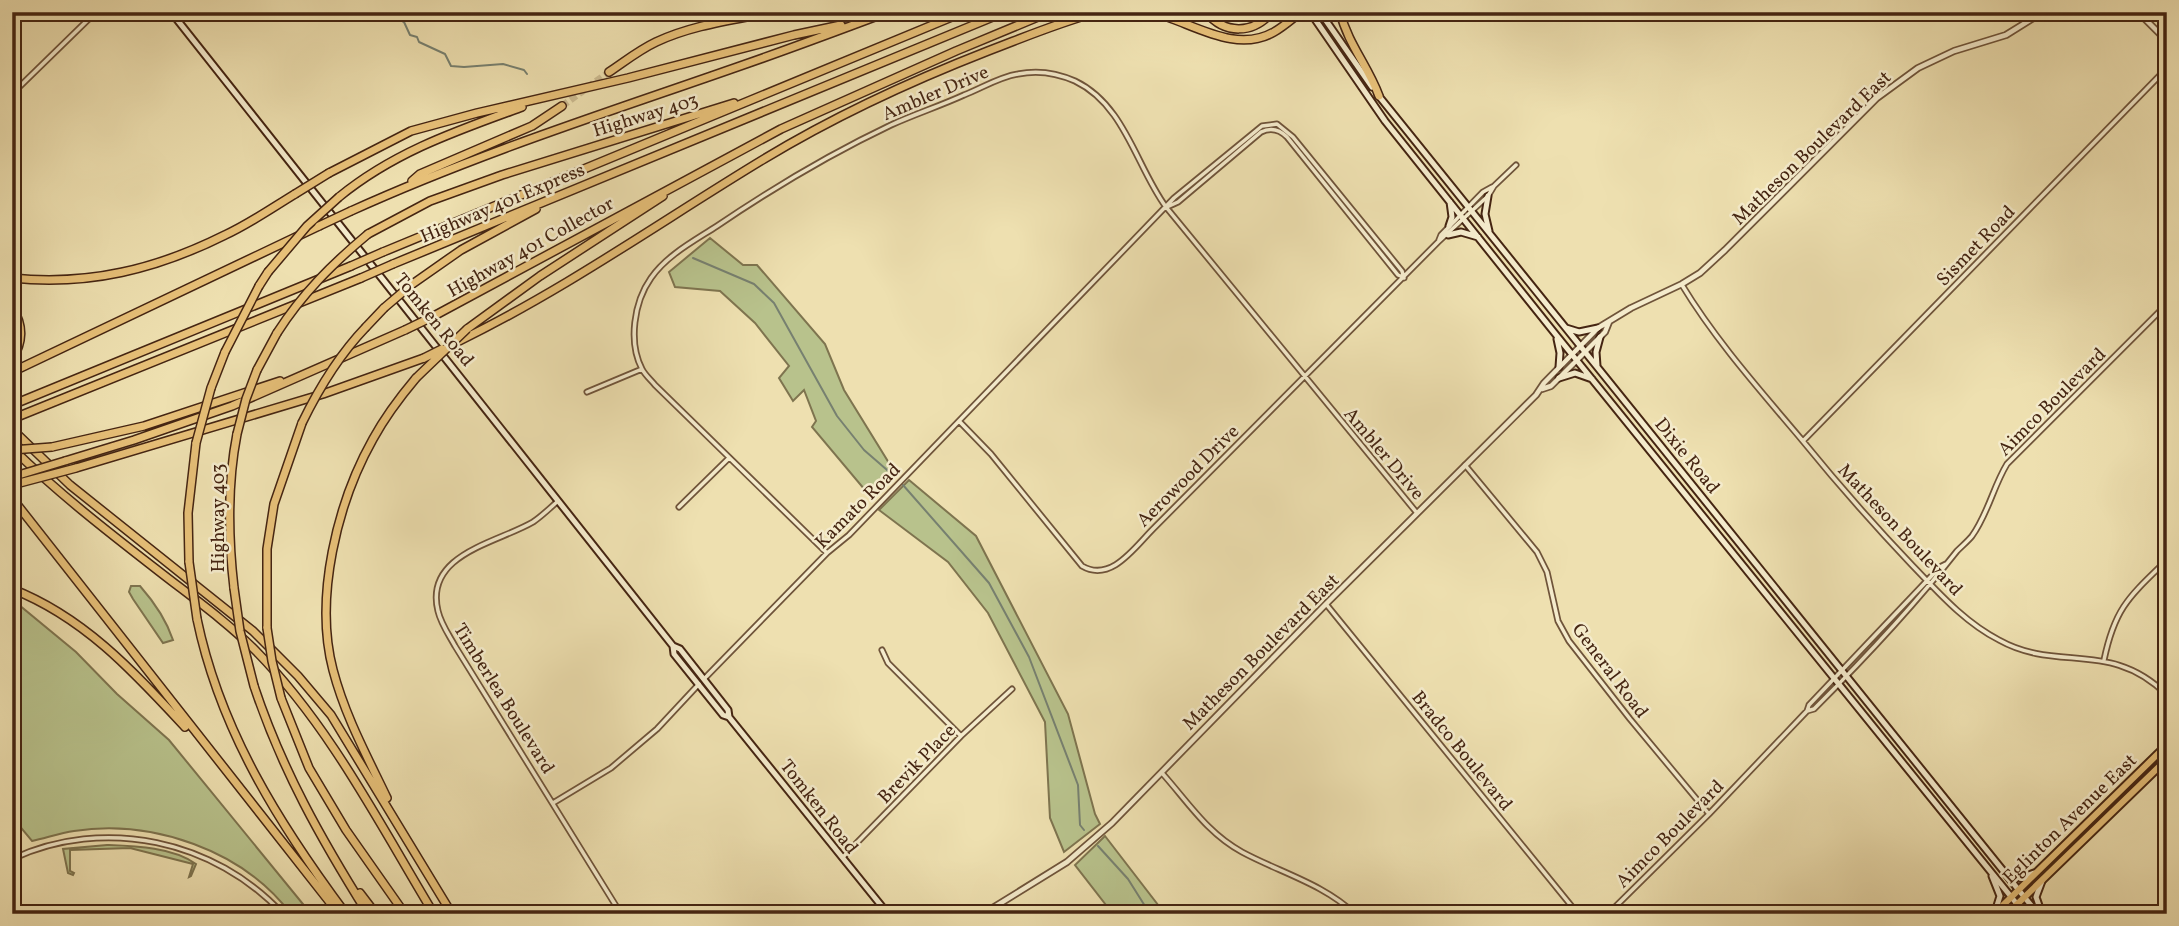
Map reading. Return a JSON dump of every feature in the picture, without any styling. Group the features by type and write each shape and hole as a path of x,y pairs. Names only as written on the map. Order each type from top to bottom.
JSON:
{"highway":[{"path":"609,72 637,53 676,34 697,27 772,12"},
{"path":"12,372 406,186 491,152 888,12"},
{"name":"Highway 401 Express","path":"12,405 964,12"},
{"name":"Highway 401 Express","path":"14,419 1004,12"},
{"name":"Highway 401 Collector","path":"12,477 134,440 232,405 330,364 432,317 781,129 1050,12"},
{"path":"12,485 323,394 424,358 556,290 766,158 833,121 955,64 1043,29 1098,12"},
{"path":"1151,12 1230,40 1245,41 1273,32 1301,12"},
{"path":"1206,12 1224,27 1244,29 1261,23 1272,12"},
{"path":"1340,12 1349,40 1379,96"},
{"path":"12,278 43,281 86,280 138,269 228,234 329,173 411,131 794,35 866,20"},
{"name":"Highway 403","path":"345,874 292,783 266,722 240,631 234,588 229,506 237,434 257,370 277,333 307,289 327,269 368,234 430,201 502,175 772,92"},
{"path":"346,914 282,822 253,774 210,673 197,619 189,562 188,513 196,443 211,388 225,352 268,272 307,226 339,197 393,158 460,130 552,97"},
{"path":"406,186 420,174 532,126 562,106"},
{"path":"408,839 356,735 332,667 327,606 329,575 336,537 362,461 384,419 416,378 467,329 541,276 695,176"},
{"path":"405,914 346,830 309,768 281,698 267,628 267,549 274,504 302,424 316,396 334,366 384,308 436,266 480,239 599,179"},
{"path":"12,307 20,321 22,335 19,349 12,360"},
{"path":"12,449 52,447 144,426 330,364"},
{"path":"12,429 70,485 253,631 298,676 331,715 452,914"},
{"path":"12,449 82,510 210,611 253,649 289,688 334,747 434,914"},
{"path":"12,498 339,914"},
{"path":"12,589 63,614 108,648 214,758"},
{"path":"345,874 368,914"},
{"path":"345,874 376,914"}],"main road":[{"name":"Tomken Road","path":"172,12 673,646 680,649 704,679 728,710 729,717 841,858 888,913"},
{"name":"Dixie Road","path":"1310,12 1385,121 2025,914"},
{"name":"Dixie Road","path":"1320,12 1379,96 1469,210 2040,914"},
{"path":"1488,196 1485,214 1492,237"},
{"path":"1449,199 1452,211 1450,226"},
{"path":"1448,235 1461,232 1480,238"},
{"path":"1566,328 1579,332 1598,328"},
{"path":"1557,336 1559,367"},
{"path":"1597,366 1596,352 1600,337"},
{"path":"1559,378 1575,373 1592,379"},
{"name":"Tomken Road","path":"673,646 674,654 723,715 729,717"},
{"path":"1890,746 1898,739"},
{"name":"Eglinton Avenue East","path":"1994,914 2167,745"},
{"name":"Eglinton Avenue East","path":"2007,914 2167,759"},
{"path":"1958,831 1966,824"},
{"path":"1987,867 2000,891 2000,901 1994,914"},
{"path":"2001,867 2020,878 2039,869"},
{"path":"2040,914 2036,897 2042,881"}],"street":[{"path":"13,91 96,12"},
{"name":"Matheson Boulevard East","path":"983,914 1067,862 1112,823 1598,328 1700,273 1891,87 1935,59 2006,35 2043,12"},
{"path":"2138,12 2167,41"},
{"name":"Sismet Road","path":"1803,441 2167,68"},
{"name":"Ambler Drive","path":"642,369 635,339 639,302 652,276 674,254 819,161 893,124 1009,76 1037,72 1057,75 1073,80 1092,93 1128,135 1148,180 1166,207 1417,513"},
{"name":"Kamato Road","path":"553,803 611,768 657,729 1166,207 1178,202 1261,132 1277,130 1289,140 1351,219 1398,275 1404,278"},
{"name":"Aerowood Drive","path":"959,421 991,454 1078,562 1088,570 1101,572 1112,569 1448,235 1483,192 1494,186 1516,165"},
{"name":"Aerowood Drive","path":"1469,210 1488,196 1494,186"},
{"name":"Aerowood Drive","path":"1438,242 1450,226 1463,217"},
{"name":"Matheson Boulevard","path":"1682,284 1720,342 1853,503 1965,618 2003,643 2041,655 2104,660 2137,671 2167,695"},
{"name":"Aimco Boulevard","path":"1807,711 1814,709 1847,676 1972,536 1987,510 1996,484 2007,464 2167,304"},
{"name":"Matheson Boulevard East","path":"1541,389 1551,386 1600,337 1610,322"},
{"path":"587,392 642,369 827,554"},
{"path":"679,507 729,458"},
{"name":"General Road","path":"1465,465 1537,552 1547,572 1558,621 1569,641 1709,814"},
{"name":"Timberlea Boulevard","path":"559,500 534,521 456,559 441,579 437,600 442,622 621,914"},
{"path":"2104,660 2114,621 2121,608 2167,560"},
{"name":"Aimco Boulevard","path":"1608,914 1709,814 1940,566 1948,562"},
{"name":"Bradco Boulevard","path":"1326,604 1578,914"},
{"path":"882,650 888,663 961,736"},
{"name":"Brevik Place","path":"841,858 961,736 1012,689"},
{"path":"1161,771 1197,816 1224,841 1327,893 1355,914"},
{"path":"12,859 45,847 92,838 135,838 162,842 204,856 226,868 255,887 283,914"}],"green space":[{"path":"710,238 743,265 757,265 825,344 844,390 889,463 897,469 870,496 812,427 816,421 804,390 793,401 779,378 789,366 755,323 720,291 675,287 669,272"},
{"path":"909,480 976,536 1068,714 1100,824 1064,852 1050,818 1045,722 988,613 948,562 879,510"},
{"path":"131,586 140,586 163,618 173,640 163,643 129,592"},
{"path":"12,603 19,605 76,652 117,694 169,740 307,909 302,914 291,914 248,872 222,856 164,835 104,828 69,832 32,841 12,817"},
{"path":"1105,836 1165,914 1113,914 1075,865"},
{"path":"107,845 165,851 196,864 189,877 193,864 130,848 70,850 70,871 74,873 68,873 63,849"}],"waterway":[{"path":"385,12 404,22 410,35 417,37 419,42 445,54 451,66 503,64 524,70 527,74"},
{"path":"693,258 754,284 774,303 837,416 864,450 894,476"},
{"path":"903,485 989,583 1029,657 1078,785 1080,825 1084,830"},
{"path":"1098,846 1128,879 1150,914"}],"tunnel":[{"path":"562,106 609,72"}]}
